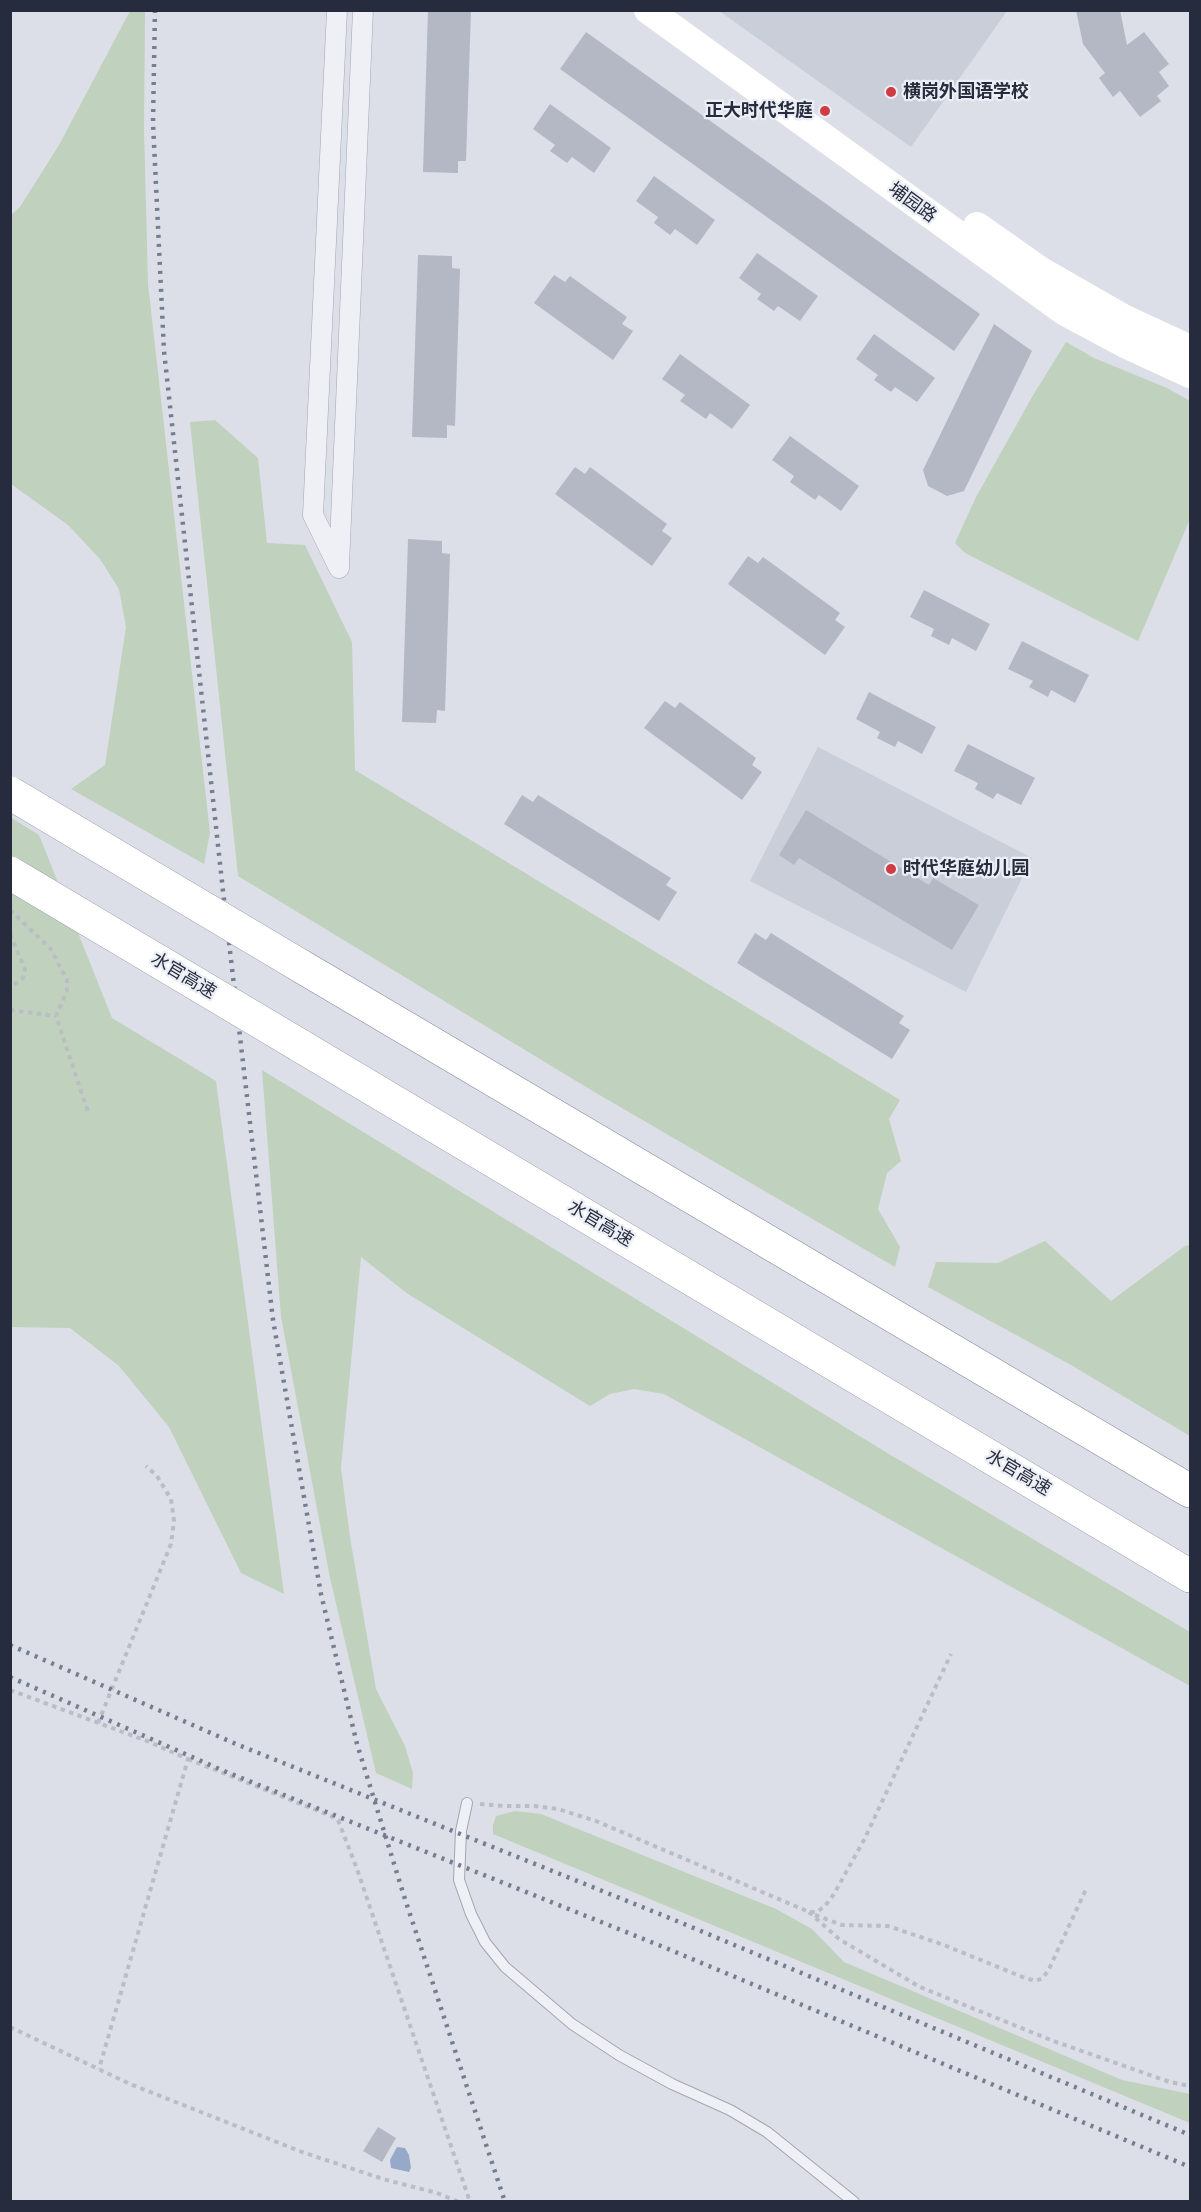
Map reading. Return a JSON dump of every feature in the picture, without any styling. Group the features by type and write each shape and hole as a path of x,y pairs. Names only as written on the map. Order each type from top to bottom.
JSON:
{"highway":[{"path":"10,793 1191,1491"},
{"name":"水官高速","path":"10,873 1191,1576"}],"street":[{"path":"337,10 313,515 339,568 363,10"},
{"name":"埔园路","path":"648,10 1065,312 1125,344 1191,374"},
{"name":"埔园路","path":"681,10 1041,271 1124,318 1191,350"}],"lane":[{"path":"467,1803 461,1831 459,1880 480,1932 505,1967 572,2024 619,2055 672,2084 730,2110 767,2132 854,2202"}],"path":[{"path":"10,910 50,948 67,980 67,991 56,1016 89,1115"},
{"path":"10,934 25,969 23,978 10,988"},
{"path":"10,1010 56,1016"},
{"path":"98,1723 171,1544 174,1521 171,1499 157,1476 146,1466"},
{"path":"809,1912 817,1912 825,1906 865,1838 951,1654"},
{"path":"10,1690 338,1820 357,1869 470,2202"},
{"path":"99,2069 188,1759"},
{"path":"467,1803 558,1809 596,1821 825,1920 842,1925 888,1926 1036,1981 1043,1978 1049,1969 1087,1887"},
{"path":"809,1912 838,1939 920,1987 1056,2042 1170,2082 1191,2086"},
{"path":"10,2027 130,2084 302,2152 383,2179 437,2193 459,2202"}],"shaded area":[{"name":"横岗外国语学校","path":"719,11 1007,11 911,147"},
{"name":"时代华庭幼儿园","path":"818,747 1032,858 966,992 750,881"}],"green space":[{"path":"130,11 145,11 144,129 148,284 210,833 204,864 71,789 105,765 126,627 119,589 100,559 68,525 11,484 11,215 20,207 59,145"},
{"path":"1066,342 1094,358 1167,388 1190,401 1190,519 1138,641 965,553 955,543 975,499 1032,397"},
{"path":"215,420 258,458 267,543 305,545 352,642 355,770 900,1100 889,1119 901,1161 887,1173 878,1209 900,1247 895,1267 591,1090 238,876 190,422"},
{"path":"10,817 39,835 112,1018 216,1081 284,1594 241,1573 169,1427 119,1366 70,1328 11,1327"},
{"path":"262,1070 884,1451 1190,1632 1190,1686 664,1394 634,1389 610,1394 590,1406 408,1294 361,1257 341,1468 350,1537 376,1689 405,1746 413,1773 412,1789 376,1773 330,1578 281,1317"},
{"path":"1045,1241 1111,1301 1185,1246 1190,1245 1190,1436 1071,1365 928,1287 936,1262 998,1263"},
{"path":"515,1811 541,1814 776,1909 812,1929 844,1962 1122,2080 1190,2094 1190,2123 493,1834 496,1816"}],"water":[{"path":"397,2147 405,2148 409,2155 411,2168 409,2172 391,2168 390,2160"}],"building":[{"path":"428,10 471,10 466,161 458,161 458,173 423,172"},
{"path":"1076,10 1120,10 1127,45 1144,32 1169,64 1159,72 1169,86 1157,96 1161,101 1140,117 1120,91 1113,97 1099,78 1105,73 1083,44"},
{"path":"586,32 980,314 954,351 560,69"},
{"path":"550,104 611,148 594,173 572,157 567,163 550,151 555,145 533,129"},
{"path":"654,176 715,220 697,245 675,229 670,235 654,223 658,217 636,201"},
{"path":"757,253 818,296 800,321 778,306 774,311 757,299 761,294 739,278"},
{"path":"418,255 452,256 452,268 460,269 455,426 447,425 447,438 412,437"},
{"path":"554,275 565,282 570,276 627,317 622,324 633,331 613,360 534,303"},
{"path":"994,324 1032,351 964,491 947,496 928,486 923,470"},
{"path":"874,334 935,378 917,402 895,387 891,392 874,380 878,375 856,359"},
{"path":"680,354 750,405 732,429 710,413 706,419 680,401 685,395 662,379"},
{"path":"790,436 859,486 841,511 819,495 815,500 790,482 794,476 772,460"},
{"path":"575,467 585,474 590,467 667,524 662,531 672,538 652,566 555,494"},
{"path":"408,539 442,541 442,553 450,554 445,711 437,710 436,723 402,722"},
{"path":"748,556 758,563 763,557 840,613 835,620 845,627 825,655 728,584"},
{"path":"924,590 990,624 976,651 952,638 949,645 931,636 934,629 910,617"},
{"path":"1022,641 1089,675 1075,703 1051,690 1048,697 1029,687 1033,681 1008,669"},
{"path":"869,692 936,727 922,754 898,741 895,747 877,738 880,732 856,719"},
{"path":"665,701 675,708 680,702 756,758 752,765 762,772 742,800 644,728"},
{"path":"968,744 1035,778 1021,805 997,793 993,799 975,789 978,783 954,771"},
{"path":"522,795 533,802 538,795 671,878 666,885 677,892 659,921 504,824"},
{"path":"806,810 929,885 933,878 979,905 952,950 799,858 794,865 779,855"},
{"path":"755,933 766,940 771,933 904,1016 899,1023 910,1030 892,1059 737,963"},
{"path":"378,2127 396,2138 382,2162 363,2151"}],"railway":[{"path":"155,10 153,123 164,351 273,1320 321,1594 357,1744 404,1896 505,2202"},
{"path":"10,1645 236,1744 672,1919 1190,2135"},
{"path":"10,1677 224,1771 661,1946 1190,2167"}],"place":[{"name":"横岗外国语学校","path":"891,92"},
{"name":"正大时代华庭","path":"825,111"},
{"name":"时代华庭幼儿园","path":"891,869"}]}
